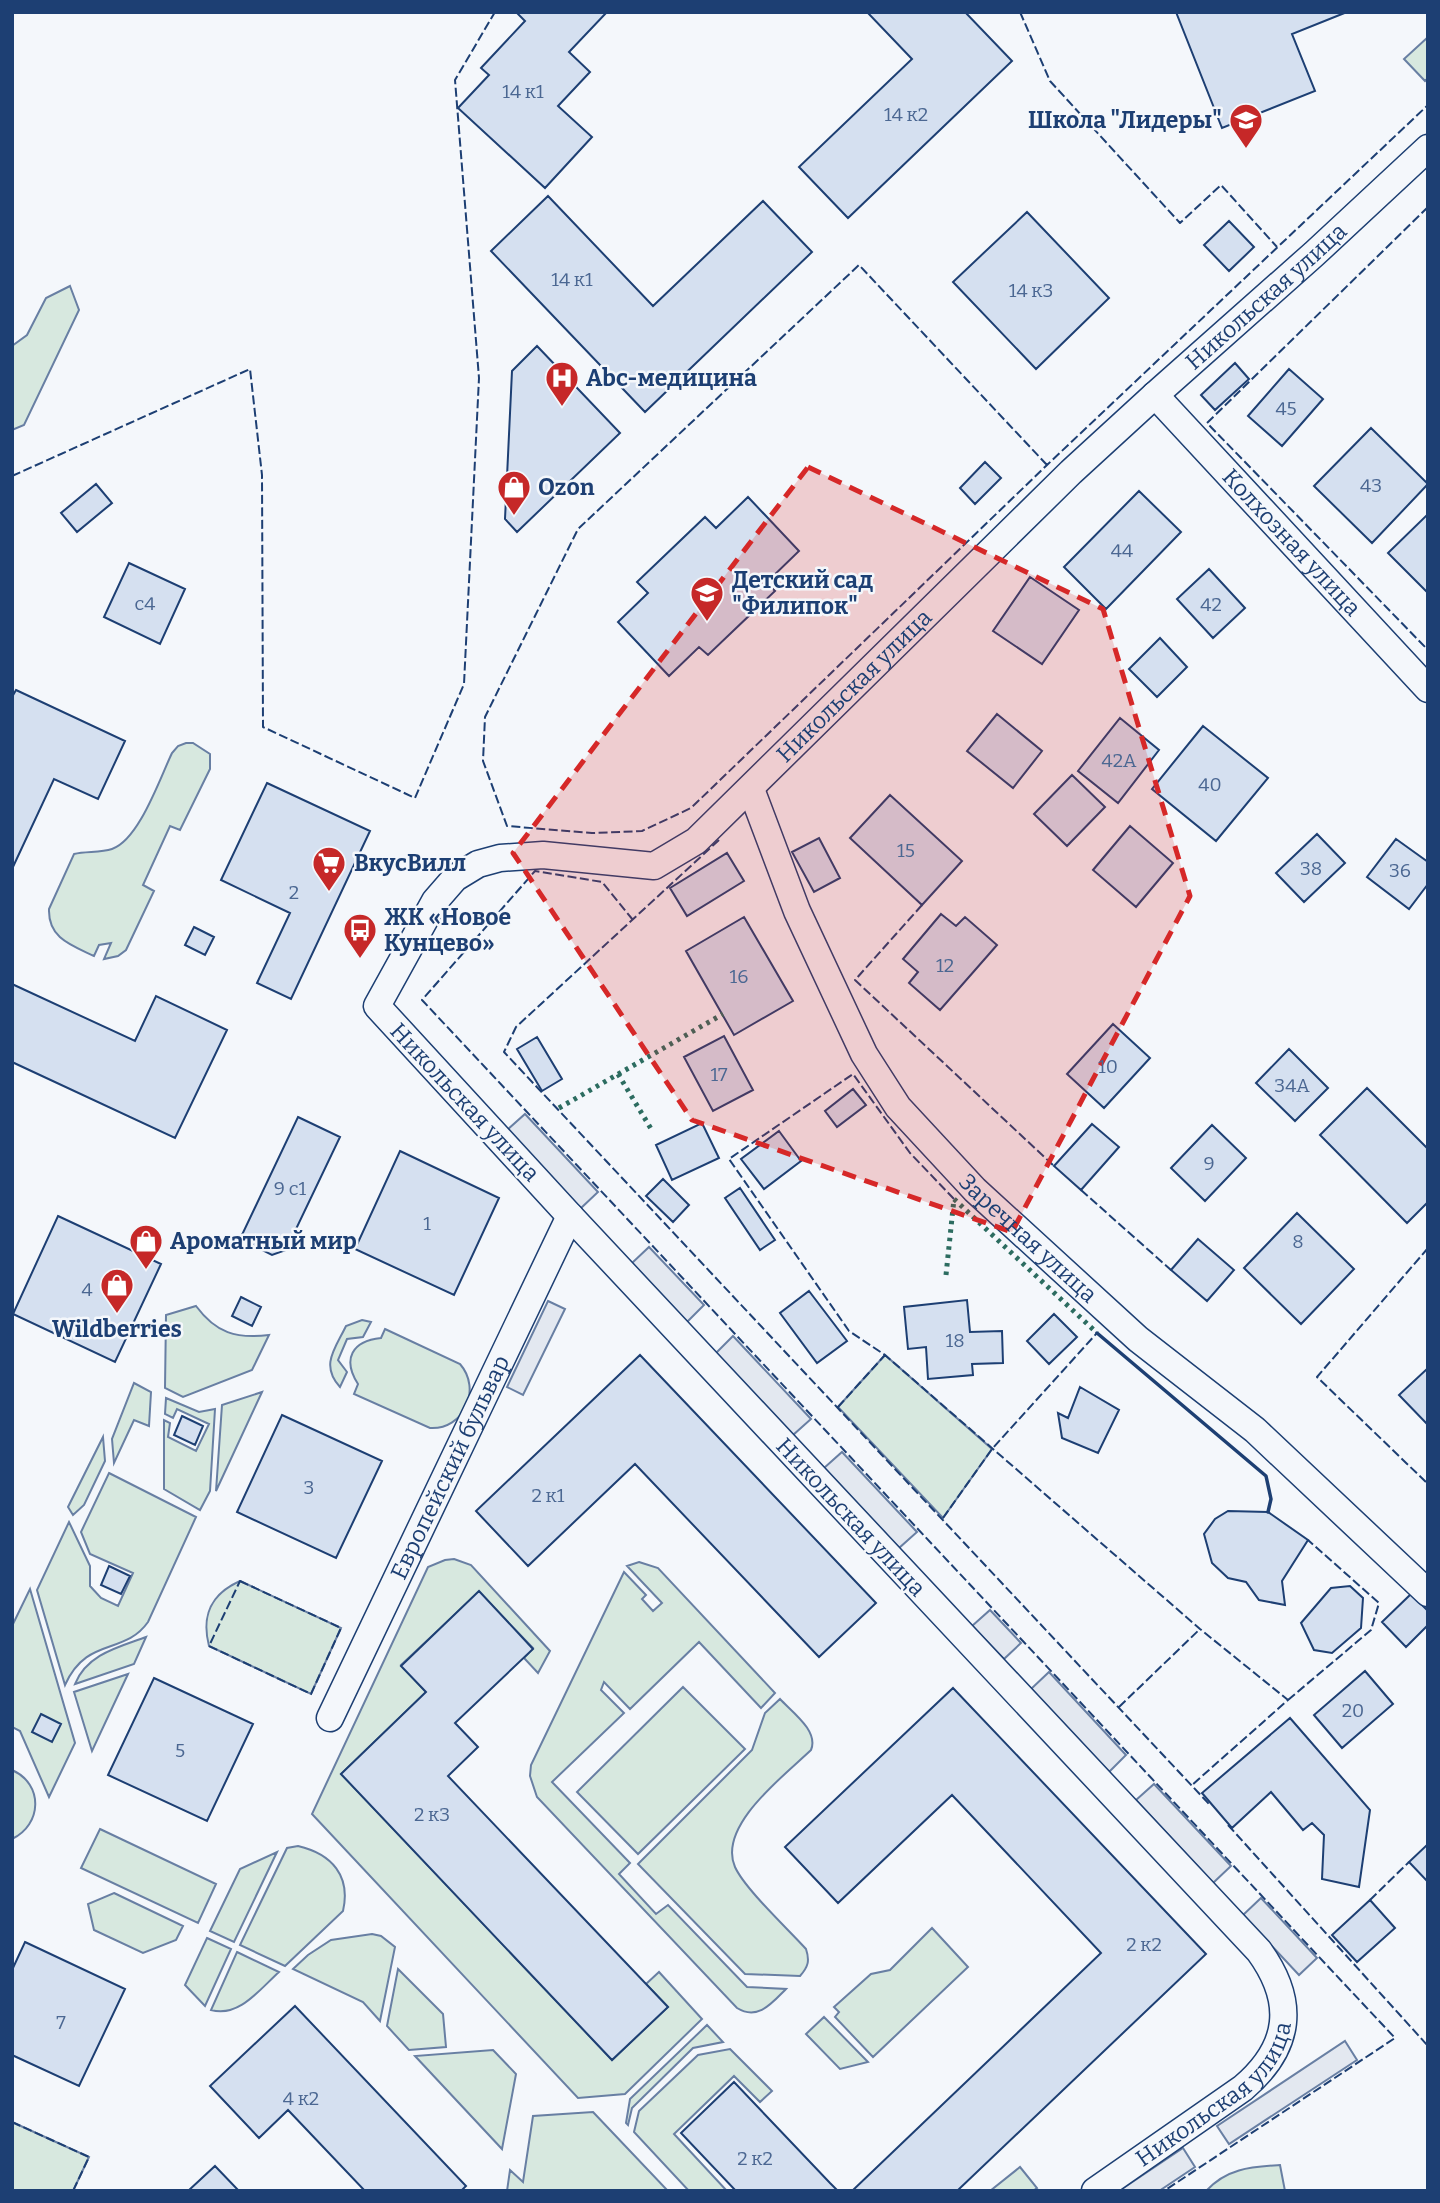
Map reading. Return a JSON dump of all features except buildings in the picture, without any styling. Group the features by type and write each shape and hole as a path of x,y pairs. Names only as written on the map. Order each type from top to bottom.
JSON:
{"street":[{"name":"Никольская улица","path":"1095,2191 1261,2073 1277,2048 1283,2020 1283,1993 1273,1970 1259,1951 570,1216 377,1006 435,901 455,878 478,864 500,858 543,855 654,866 696,841 1071,472 1428,148"},
{"name":"Колхозная улица","path":"1155,395 1428,689"},
{"name":"Заречная улица","path":"751,789 797,911 864,1054 898,1107 975,1190 1138,1339 1255,1430 1428,1594"},
{"name":"Европейский бульвар","path":"330,1718 570,1216"}],"highlighted area":[{"path":"808,467 1103,609 1190,896 1012,1232 692,1120 513,853"}],"shaded area":[{"path":"1428,37 1428,78 1425,81 1404,59"},
{"path":"70,286 79,310 24,425 12,430 12,346 27,335 46,298"},
{"path":"193,743 210,754 210,769 180,830 170,826 143,885 154,891 126,950 118,956 104,959 111,943 99,945 94,956 69,944 52,927 49,909 74,854 112,849 122,843 148,807 172,753 178,746"},
{"path":"525,1114 598,1192 580,1209 507,1130"},
{"path":"649,1247 704,1305 687,1322 632,1263"},
{"path":"548,1301 565,1309 523,1395 507,1387"},
{"path":"196,1306 211,1322 228,1332 246,1336 269,1335 252,1370 183,1397 165,1388 166,1315"},
{"path":"362,1320 371,1322 363,1337 347,1339 338,1360 347,1372 340,1387 331,1371 331,1357 346,1326"},
{"path":"385,1329 460,1364 466,1374 469,1396 466,1406 452,1422 442,1427 430,1428 354,1394 358,1384 351,1367 353,1353 363,1343 381,1338"},
{"path":"733,1336 811,1419 793,1435 716,1353"},
{"path":"885,1355 992,1449 943,1518 838,1407"},
{"path":"134,1383 151,1392 149,1426 134,1420 114,1463 112,1439"},
{"path":"262,1392 216,1491 222,1405"},
{"path":"166,1398 199,1412 215,1409 210,1491 200,1510 164,1489 164,1420 170,1423 168,1437 196,1451 209,1424 177,1409 173,1418 165,1414"},
{"path":"103,1437 105,1461 84,1505 73,1515 68,1507"},
{"path":"842,1452 917,1532 899,1548 824,1468"},
{"path":"109,1473 196,1517 148,1622 128,1639 84,1659 65,1685 37,1590 69,1522 90,1566 90,1586 101,1598 118,1606 133,1573 90,1554 81,1532"},
{"path":"454,1559 471,1565 550,1651 538,1673 524,1658 533,1648 479,1592 401,1665 426,1692 341,1774 612,2060 668,2007 646,1984 659,1972 702,2019 625,2094 578,2098 312,1814 428,1567"},
{"path":"639,1562 658,1568 775,1693 761,1708 699,1642 630,1709 604,1682 601,1690 624,1713 552,1782 630,1863 619,1874 656,1914 668,1905 747,1987 786,1989 770,2005 758,2011 737,2008 537,1797 530,1776 531,1765 624,1572 646,1595 642,1599 653,1611 662,1603 627,1566"},
{"path":"240,1581 341,1628 311,1694 209,1646 206,1625 211,1607 222,1592"},
{"path":"30,1589 75,1743 49,1797 20,1731 12,1727 12,1626"},
{"path":"990,1610 1021,1643 1004,1659 972,1626"},
{"path":"146,1637 134,1664 75,1684 87,1665 105,1653"},
{"path":"1049,1672 1126,1755 1109,1772 1031,1689"},
{"path":"128,1674 92,1751 74,1692"},
{"path":"683,1687 745,1749 638,1854 577,1792"},
{"path":"780,1699 808,1729 811,1750 757,1802 744,1819 732,1851 740,1876 806,1949 807,1964 800,1976 745,1974 638,1864 752,1750 765,1713"},
{"path":"12,1770 30,1785 35,1804 34,1815 29,1824 22,1833 12,1839"},
{"path":"1154,1784 1231,1866 1213,1883 1136,1800"},
{"path":"100,1829 216,1884 198,1923 81,1868"},
{"path":"298,1846 320,1855 336,1868 344,1887 345,1898 343,1911 285,1966 240,1945 287,1848"},
{"path":"277,1852 234,1942 210,1931 240,1869"},
{"path":"114,1893 183,1926 176,1940 143,1953 94,1930 88,1904"},
{"path":"1261,1898 1317,1958 1299,1975 1243,1915"},
{"path":"932,1928 968,1967 873,2057 835,2017 839,2012 834,2007 871,1974 890,1970"},
{"path":"372,1934 381,1936 395,1947 380,2021 363,2002 293,1969 331,1940"},
{"path":"207,1938 231,1949 205,2006 185,1985"},
{"path":"237,1952 279,1972 257,1994 240,2006 231,2010 211,2010"},
{"path":"398,1969 443,2014 446,2047 409,2050 387,2026"},
{"path":"824,2017 868,2062 840,2069 806,2034"},
{"path":"707,2025 723,2042 693,2048 632,2108 628,2125 626,2123 630,2099"},
{"path":"1345,2041 1357,2060 1229,2144 1217,2126"},
{"path":"730,2049 772,2091 760,2102 734,2076 674,2134 727,2191 689,2191 634,2132 639,2111 698,2055"},
{"path":"493,2050 516,2074 502,2149 415,2056"},
{"path":"593,2112 668,2191 507,2191 510,2170 523,2182 533,2116"},
{"path":"12,2122 89,2157 73,2191 12,2191"},
{"path":"1183,2148 1195,2167 1159,2191 1119,2191"},
{"path":"1280,2165 1285,2191 1206,2191 1231,2173"},
{"path":"1020,2167 1037,2188 1033,2191 990,2191"}],"hedge":[{"path":"559,1108 723,1014"},
{"path":"618,1074 653,1132"},
{"path":"946,1275 954,1199 1097,1333"}],"fence":[{"path":"12,476 250,369 262,475 263,727 415,798 464,684 479,378 455,80 495,12"},
{"path":"1020,12 1050,81 1180,223 1221,185 1277,247"},
{"path":"1047,465 859,265 578,529 485,717 483,761 507,826 592,833 642,831 691,808 1047,465 1428,105"},
{"path":"1428,207 1207,423 1428,650"},
{"path":"719,840 516,1027 504,1052 1209,1804"},
{"path":"633,920 602,882 535,871 422,1000 1395,2038 1164,2191"},
{"path":"922,905 855,980 1054,1166"},
{"path":"954,1199 910,1153 853,1074 729,1159 849,1331 885,1355 1200,1629 1288,1700 1192,1785"},
{"path":"1081,1190 1171,1270"},
{"path":"1428,1248 1317,1377 1428,1484"},
{"path":"943,1518 992,1449 1097,1333"},
{"path":"838,1407 885,1355"},
{"path":"1288,1700 1371,1630 1379,1603 1308,1540"},
{"path":"240,1581 341,1628 311,1694 209,1646 240,1581"},
{"path":"1119,1707 1200,1629"},
{"path":"1228,1825 1428,2046"},
{"path":"1370,1900 1409,1862"},
{"path":"12,2122 89,2157 73,2191"}],"wall":[{"path":"1097,1333 1266,1476 1271,1499 1268,1512"}],"place":[{"name":"Школа \"Лидеры\"","path":"1246,150"},
{"name":"Abc-медицина","path":"562,408"},
{"name":"Ozon","path":"514,517"},
{"name":"Детский сад \"Филипок\"","path":"707,623"},
{"name":"ВкусВилл","path":"329,893"},
{"name":"ЖК «Новое Кунцево»","path":"360,960"},
{"name":"Ароматный мир","path":"146,1271"},
{"name":"Wildberries","path":"117,1315"}]}
